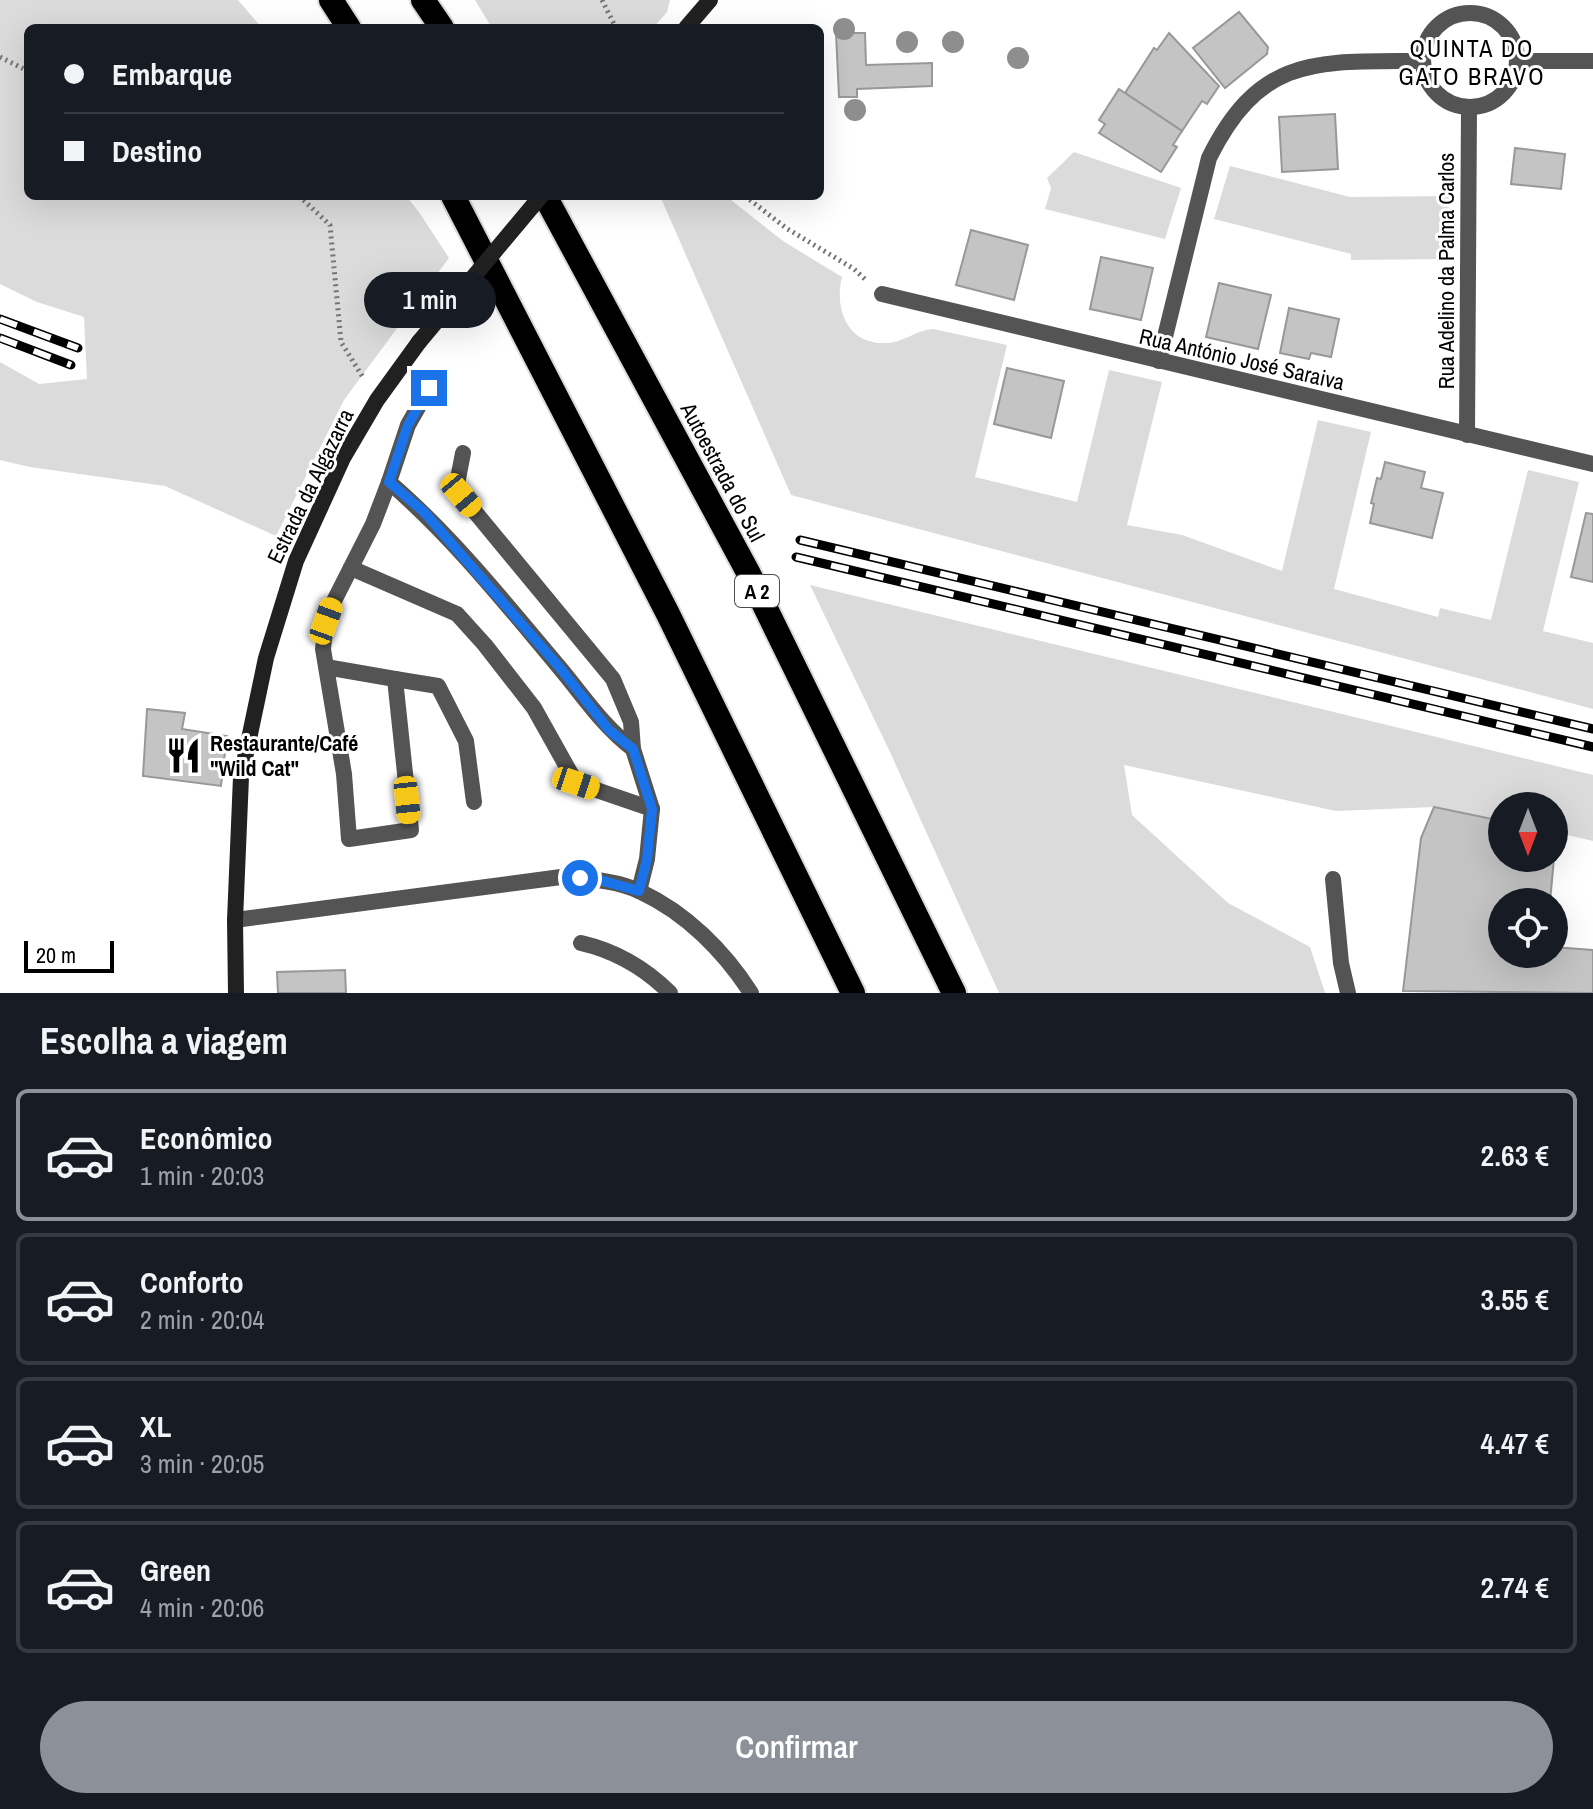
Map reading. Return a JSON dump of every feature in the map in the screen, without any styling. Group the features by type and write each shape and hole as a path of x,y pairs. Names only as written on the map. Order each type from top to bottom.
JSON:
{"highway":[{"path":"331,0 346,24"},
{"path":"423,0 439,24"},
{"path":"455,200 668,614 853,993"},
{"name":"Autoestrada do Sul","path":"545,200 749,574 954,993"}],"main road":[{"path":"689,24 710,0"},
{"name":"Estrada da Algazarra","path":"236,993 235,920 241,777 266,658 296,561 343,458 377,400 419,342 540,200"}],"street":[{"path":"1472,6 1509,33 1517,61 1514,75 1497,99 1469,107 1442,98 1432,88 1425,75 1423,61 1425,46 1432,32 1443,21 1472,6"},
{"path":"1159,361 1209,158 1224,128 1246,101 1277,78 1310,66 1423,61"},
{"path":"1517,61 1593,61"},
{"name":"Rua Adelino da Palma Carlos","path":"1467,435 1469,107"},
{"name":"Rua António José Saraiva","path":"882,294 1593,464"},
{"path":"395,679 411,830 349,839 344,774 323,649 326,621 373,524 408,425 429,388"},
{"path":"463,453 457,484 461,495 613,679 631,722 633,749 652,809 647,859 639,891"},
{"path":"389,482 424,512 560,668 609,730 633,749"},
{"path":"351,568 457,614 534,708 576,783 652,809"},
{"path":"326,667 438,686 466,741 474,802"},
{"path":"235,920 561,877 600,880 639,891 703,934 738,973 750,993"},
{"path":"1333,879 1341,963 1348,993"},
{"path":"581,943 627,959 655,978 670,993"}],"path":[{"path":"602,0 614,24"},
{"path":"0,57 24,69"},
{"path":"303,200 330,225 341,342 377,400"},
{"path":"750,200 786,228 854,269 882,294"}],"shaded area":[{"path":"0,0 238,0 259,24 24,24 24,200 409,200 449,258 344,400 276,536 165,486 0,460 0,362 39,384 87,379 84,317 37,302 0,284"},
{"path":"475,0 670,0 667,12 656,24 490,24"},
{"path":"1074,152 1181,188 1165,239 1045,209 1051,188 1047,178"},
{"path":"1230,166 1350,197 1449,196 1449,259 1351,260 1351,254 1214,219"},
{"path":"662,200 731,200 783,241 842,277 842,312 846,322 862,338 886,343 933,329 1007,345 975,477 1077,502 1109,370 1162,382 1127,525 1182,535 1282,571 1318,420 1371,432 1334,589 1438,617 1440,608 1491,620 1528,470 1579,482 1543,631 1593,643 1593,709 791,495"},
{"path":"810,585 1593,775 1593,841 1568,835 1568,792 1488,792 1488,818 1434,807 1336,811 1124,765 1132,815 1228,903 1310,947 1325,993 999,993"}],"building":[{"path":"1239,12 1268,47 1267,54 1225,88 1193,48"},
{"path":"836,33 865,33 866,65 932,63 932,86 857,89 857,97 839,97"},
{"path":"1169,33 1219,86 1207,104 1202,101 1182,131 1125,93 1154,48 1157,50"},
{"path":"1119,89 1182,131 1173,145 1177,147 1161,172 1099,133 1105,124 1099,120"},
{"path":"1335,114 1338,169 1282,172 1279,117"},
{"path":"1515,148 1565,154 1561,189 1511,184"},
{"path":"971,230 1028,245 1014,300 956,285"},
{"path":"1101,257 1153,268 1141,320 1090,309"},
{"path":"1219,283 1271,295 1258,349 1206,337"},
{"path":"1289,308 1339,319 1331,357 1311,353 1309,359 1280,353"},
{"path":"1007,368 1064,381 1051,438 994,424"},
{"path":"1385,462 1425,472 1421,488 1443,493 1432,538 1370,523 1377,478 1381,479"},
{"path":"1586,513 1593,514 1593,582 1571,577"},
{"name":"Restaurante/Café \"Wild Cat\"","path":"147,709 185,713 182,729 227,736 221,786 143,776"},
{"path":"1434,807 1488,818 1488,872 1553,872 1551,888 1488,888 1488,968 1568,968 1568,948 1593,950 1593,993 1403,991 1421,838"},
{"path":"345,970 346,993 278,993 277,972"}],"railway":[{"path":"0,319 78,348"},
{"path":"0,338 71,365"},
{"path":"800,540 1593,729"},
{"path":"796,557 1593,747"}],"place":[{"name":"Restaurante/Café \"Wild Cat\"","path":"184,756"}],"district":[{"name":"QUINTA DO GATO BRAVO","path":"1472,62"}],"route":[{"path":"429,388 408,425 389,482 424,512 560,668 609,730 633,749 652,809 647,859 639,891 580,878"}]}
